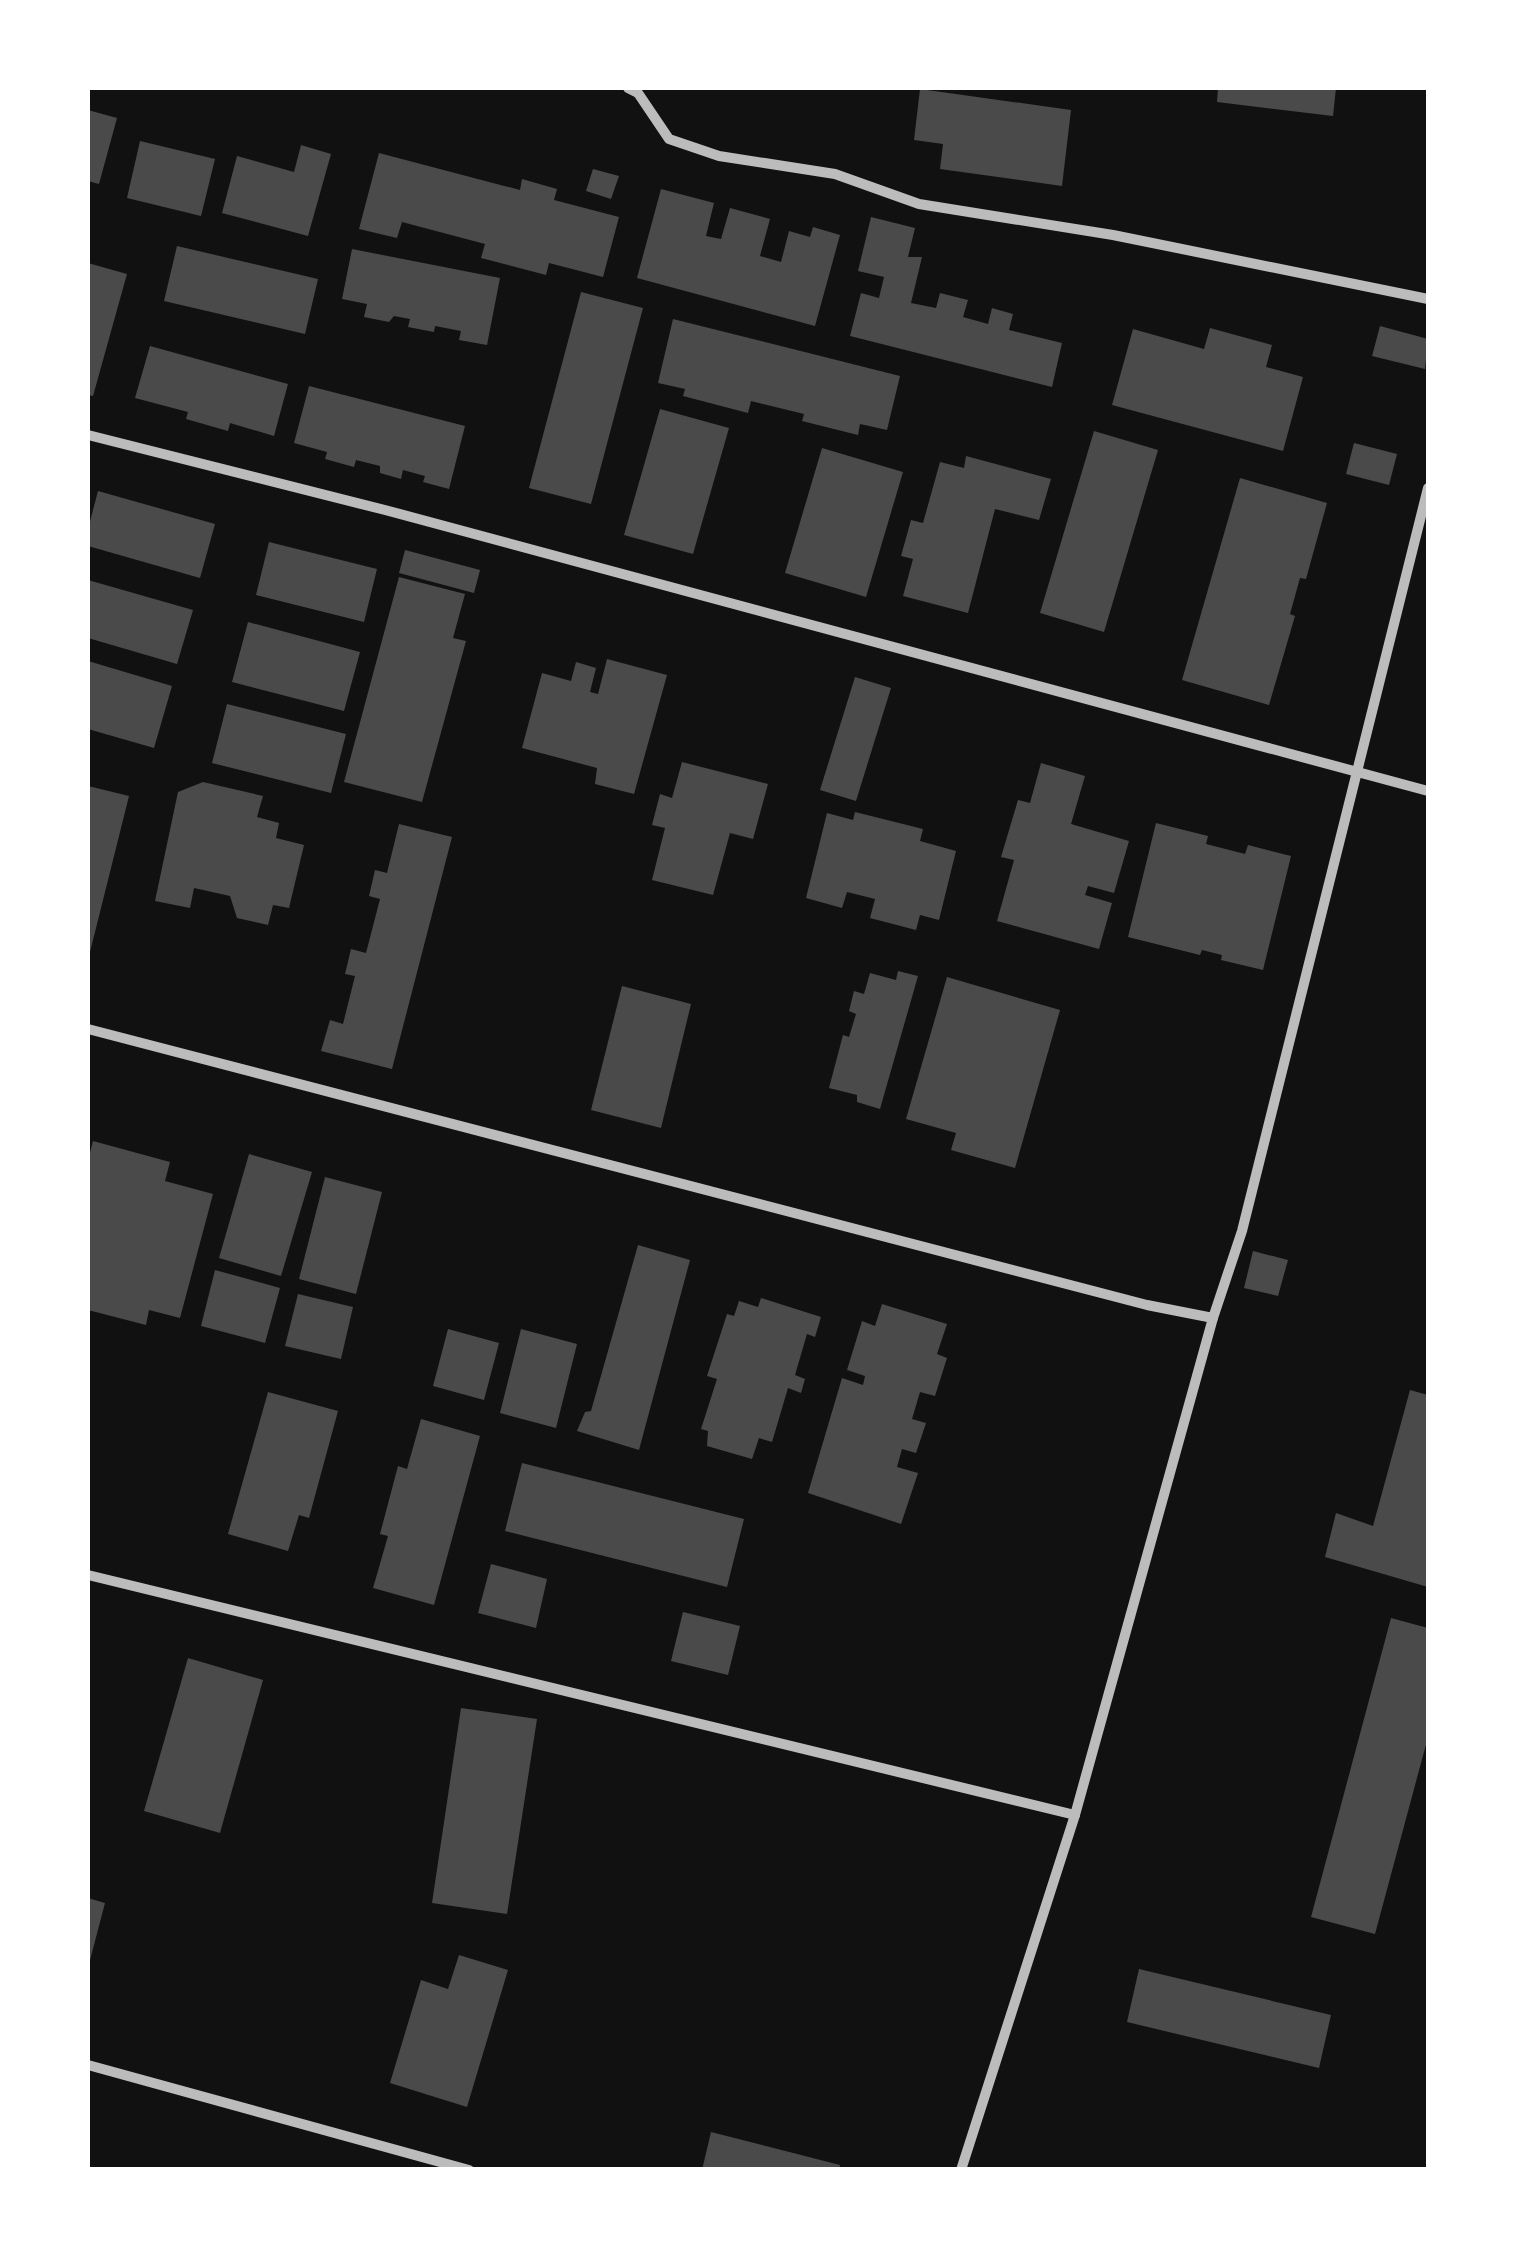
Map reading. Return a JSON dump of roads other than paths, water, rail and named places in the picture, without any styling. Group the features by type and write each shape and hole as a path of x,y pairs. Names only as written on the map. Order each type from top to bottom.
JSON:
{"street":[{"path":"628,88 638,93 669,139 718,156 835,174 918,204 1113,235 1428,300"},
{"path":"88,435 1428,791"},
{"path":"962,2170 1075,1815 1212,1318 1242,1232 1428,488"},
{"path":"88,1029 1147,1305 1212,1318"},
{"path":"88,1575 1075,1815"},
{"path":"88,2065 469,2170"}]}
